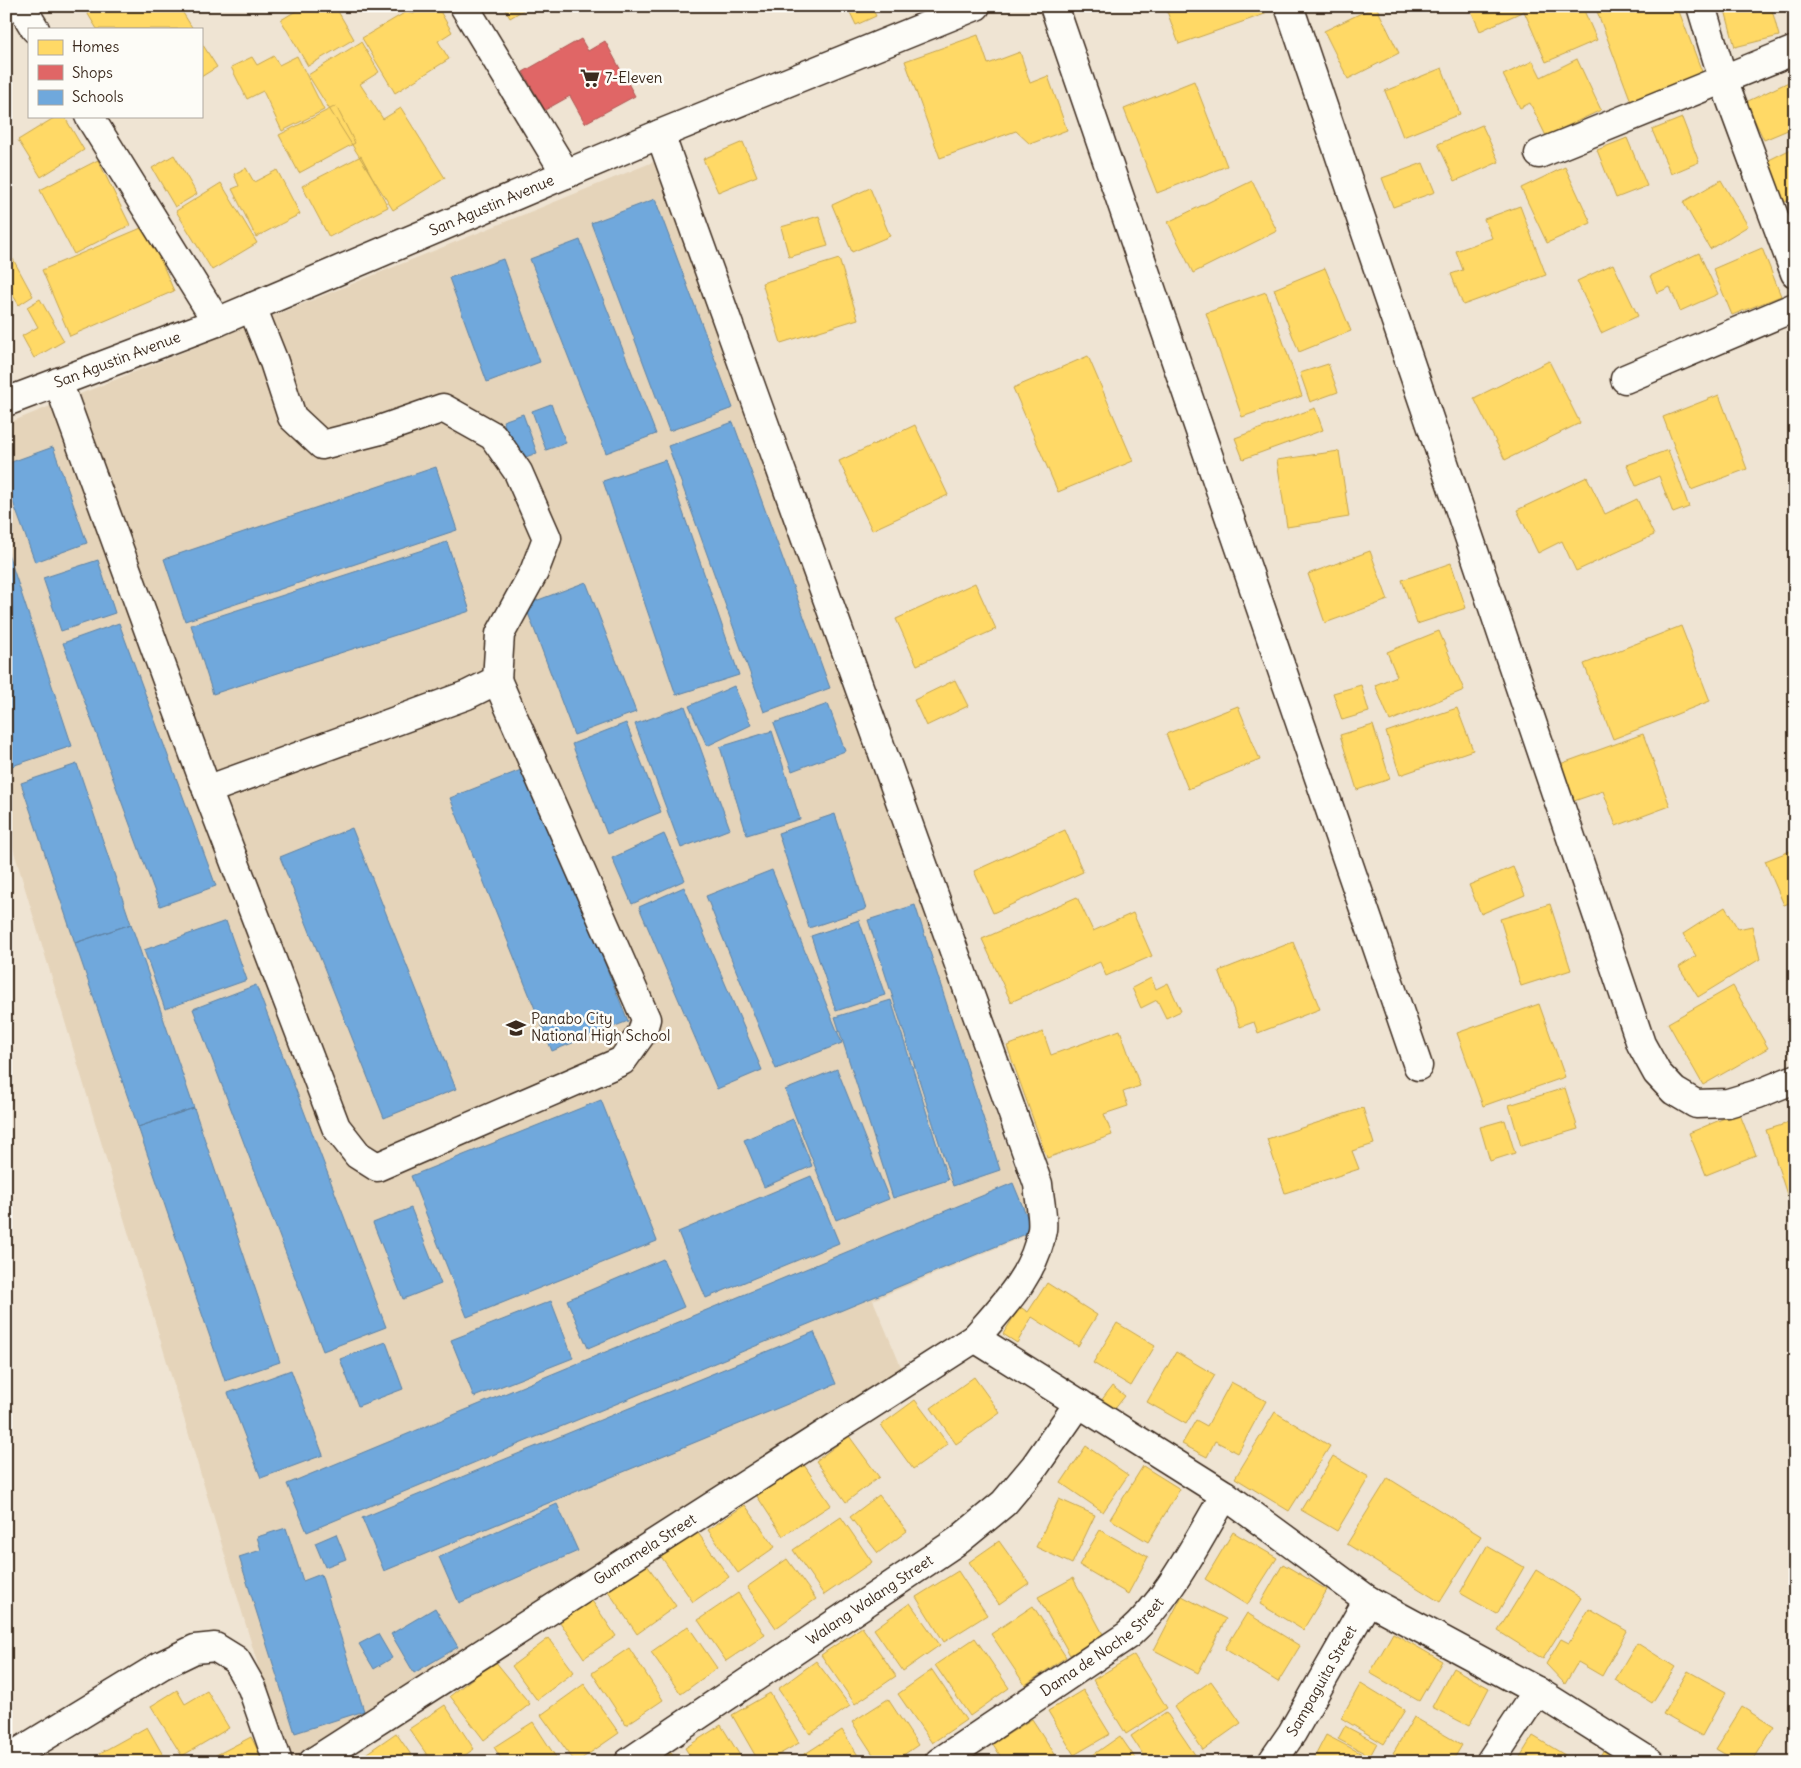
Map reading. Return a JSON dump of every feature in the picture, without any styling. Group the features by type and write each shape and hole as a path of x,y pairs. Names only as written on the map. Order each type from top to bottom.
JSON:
{"street":[{"path":"21,6 34,28"},
{"path":"464,6 566,174"},
{"name":"San Agustin Avenue","path":"6,402 218,322 660,134 976,6"},
{"path":"1054,6 1418,1066"},
{"path":"1289,6 1641,1044 1657,1073 1674,1091 1696,1104 1728,1102 1758,1094 1795,1079"},
{"path":"1701,6 1723,79 1795,273"},
{"path":"1539,154 1795,50"},
{"path":"90,118 218,322"},
{"name":"Gumamela Street","path":"313,1762 975,1338 1014,1295 1034,1259 1043,1229 1038,1184 660,134"},
{"path":"58,382 207,790 336,1127 358,1155 377,1167 622,1061 642,1033 646,1019 497,680 500,634 534,572 547,538 518,472 493,436 443,408 377,431 322,446 292,417 274,362 252,307"},
{"path":"1625,378 1795,308"},
{"path":"207,790 467,695 497,680"},
{"path":"975,1338 1225,1495 1368,1600 1537,1691 1650,1762"},
{"name":"Walang Walang Street","path":"629,1762 959,1540 1004,1503 1036,1466 1078,1403"},
{"name":"Dama de Noche Street","path":"939,1762 1128,1635 1144,1621 1162,1598 1225,1495"},
{"name":"Sampaguita Street","path":"1272,1762 1292,1733 1368,1600"},
{"path":"6,1760 162,1665 195,1649 215,1647 236,1660 252,1688 278,1762"},
{"path":"1490,1762 1537,1691"}],"shaded area":[{"name":"Panabo City National High School","path":"658,160 1037,1231 873,1300 902,1369 296,1762 287,1762 6,825 6,424"}],"building: Homes":[{"path":"83,6 169,6 173,12 180,8 192,28 96,28"},
{"path":"304,6 335,6 354,39 308,66 281,20"},
{"path":"426,6 437,6 452,32 438,41 449,59 395,93 362,38 406,12 413,14"},
{"path":"503,6 530,6 510,18"},
{"path":"847,6 871,6 876,16 856,25"},
{"path":"1165,6 1262,6 1265,14 1179,44"},
{"path":"1376,6 1399,53 1348,79 1324,31"},
{"path":"1469,6 1522,6 1524,11 1480,31"},
{"path":"1535,6 1582,6 1597,40 1546,62 1524,11"},
{"path":"1595,6 1677,6 1704,77 1632,104"},
{"path":"1741,6 1771,6 1779,36 1735,47 1725,10"},
{"path":"1790,6 1795,6 1795,18"},
{"path":"978,35 988,64 1020,52 1030,83 1048,76 1067,130 1030,144 1016,131 940,158 905,61"},
{"path":"361,42 379,72 360,84 383,119 401,108 445,178 393,210 308,75"},
{"path":"202,44 217,67 202,76"},
{"path":"274,56 279,65 297,56 324,110 282,131 263,91 247,99 231,67 252,57 257,65"},
{"path":"1577,59 1601,110 1546,136 1530,103 1520,108 1503,75 1533,61 1541,77"},
{"path":"1442,68 1460,114 1403,137 1385,91"},
{"path":"1793,80 1795,84 1795,127 1764,140 1746,102"},
{"path":"1194,81 1227,166 1157,193 1124,109"},
{"path":"336,106 355,143 299,173 279,135"},
{"path":"54,118 65,118 84,150 41,177 18,140"},
{"path":"1682,118 1699,162 1671,174 1652,130"},
{"path":"1482,125 1499,162 1455,181 1438,144"},
{"path":"1627,138 1647,186 1616,198 1597,150"},
{"path":"743,142 757,176 718,192 703,159"},
{"path":"1795,147 1795,197 1785,202 1765,162"},
{"path":"174,155 197,194 175,207 152,168"},
{"path":"361,156 388,207 329,237 302,186"},
{"path":"98,160 130,225 74,254 40,190"},
{"path":"1423,163 1435,192 1393,207 1382,178"},
{"path":"1565,167 1591,223 1547,243 1521,188"},
{"path":"246,168 254,182 277,170 300,214 256,237 232,189 239,186 234,174"},
{"path":"1721,180 1748,226 1710,249 1683,202"},
{"path":"1252,181 1277,231 1193,273 1168,222"},
{"path":"221,183 257,243 212,270 176,211"},
{"path":"870,188 890,236 852,252 832,205"},
{"path":"1520,206 1546,275 1463,305 1451,274 1463,270 1456,251 1492,238 1484,219"},
{"path":"819,216 828,246 789,257 781,227"},
{"path":"146,226 174,291 70,336 42,270"},
{"path":"1762,248 1781,296 1732,315 1713,269"},
{"path":"1699,253 1718,294 1680,311 1670,287 1657,293 1650,276"},
{"path":"13,259 33,296 19,305 9,289 6,290 6,263"},
{"path":"839,259 858,319 781,343 762,283"},
{"path":"1613,264 1638,316 1601,333 1577,281"},
{"path":"1325,268 1351,331 1299,352 1274,289"},
{"path":"1266,292 1302,396 1242,417 1206,313"},
{"path":"40,299 64,341 34,358 22,336 38,327 27,307"},
{"path":"1088,356 1133,461 1058,492 1013,388"},
{"path":"1549,361 1580,423 1505,460 1474,398"},
{"path":"1328,364 1338,392 1310,402 1300,373"},
{"path":"1719,395 1747,469 1691,490 1663,417"},
{"path":"1315,408 1323,430 1243,459 1235,438"},
{"path":"915,425 948,495 872,530 839,461"},
{"path":"1668,450 1689,507 1673,513 1659,476 1636,486 1627,465"},
{"path":"1339,451 1349,517 1287,527 1277,460"},
{"path":"1587,477 1605,514 1637,499 1654,535 1576,571 1562,541 1538,553 1517,510"},
{"path":"1370,551 1388,600 1325,623 1308,574"},
{"path":"1451,563 1466,608 1417,624 1402,580"},
{"path":"975,583 996,629 917,665 896,619"},
{"path":"1681,626 1710,701 1613,739 1584,664"},
{"path":"1439,631 1464,690 1390,721 1375,685 1397,676 1387,652"},
{"path":"955,680 968,706 926,726 914,700"},
{"path":"1361,685 1369,712 1342,720 1333,693"},
{"path":"1238,706 1260,760 1188,789 1166,734"},
{"path":"1457,708 1473,750 1400,775 1386,732"},
{"path":"1373,725 1390,779 1357,790 1340,735"},
{"path":"1643,734 1670,806 1616,826 1603,791 1574,801 1560,764"},
{"path":"1065,830 1083,872 993,913 974,871"},
{"path":"1795,849 1795,901 1784,905 1765,861"},
{"path":"1513,867 1525,895 1481,914 1469,885"},
{"path":"1077,897 1093,931 1133,913 1152,956 1106,976 1100,962 1011,1002 982,939"},
{"path":"1550,904 1571,970 1521,986 1500,919"},
{"path":"1725,907 1738,929 1752,926 1760,959 1698,997 1679,967 1696,956 1683,934"},
{"path":"1293,942 1320,1009 1258,1033 1254,1022 1240,1027 1219,971"},
{"path":"1151,978 1156,989 1168,983 1181,1011 1166,1018 1157,1000 1141,1008 1132,988"},
{"path":"1733,986 1768,1048 1703,1085 1668,1023"},
{"path":"1539,1004 1565,1077 1483,1106 1457,1033"},
{"path":"1120,1030 1140,1086 1123,1092 1128,1106 1104,1114 1112,1135 1047,1158 1007,1046 1043,1032 1051,1055"},
{"path":"1565,1088 1578,1129 1521,1146 1509,1105"},
{"path":"1363,1108 1374,1144 1352,1151 1359,1169 1285,1193 1267,1139"},
{"path":"1739,1112 1756,1155 1706,1175 1689,1133"},
{"path":"1505,1120 1515,1153 1490,1161 1480,1127"},
{"path":"1795,1121 1795,1209 1792,1210 1766,1130"},
{"path":"1047,1283 1097,1315 1078,1346 1032,1317 1017,1343 1003,1334 1020,1307 1028,1312"},
{"path":"1117,1323 1155,1346 1131,1386 1093,1363"},
{"path":"1176,1352 1215,1375 1186,1424 1147,1402"},
{"path":"974,1377 1000,1413 956,1444 931,1408"},
{"path":"1231,1382 1266,1401 1238,1453 1215,1441 1207,1457 1182,1444 1196,1420 1207,1426"},
{"path":"1112,1386 1125,1396 1114,1410 1101,1401"},
{"path":"915,1400 948,1444 913,1469 881,1425"},
{"path":"1275,1412 1330,1446 1289,1511 1235,1478"},
{"path":"849,1436 879,1477 846,1502 816,1461"},
{"path":"1086,1446 1128,1475 1103,1512 1061,1483"},
{"path":"1333,1456 1369,1477 1337,1531 1301,1510"},
{"path":"800,1459 831,1505 783,1536 753,1490"},
{"path":"1143,1466 1180,1489 1148,1542 1110,1519"},
{"path":"1388,1478 1481,1536 1440,1602 1347,1544"},
{"path":"879,1495 907,1531 878,1553 850,1517"},
{"path":"1059,1499 1095,1515 1072,1564 1036,1547"},
{"path":"745,1505 775,1547 738,1573 708,1530"},
{"path":"841,1517 872,1562 824,1595 793,1550"},
{"path":"696,1530 729,1577 693,1602 660,1555"},
{"path":"1100,1530 1148,1557 1128,1594 1079,1565"},
{"path":"1233,1532 1277,1558 1247,1605 1205,1579"},
{"path":"999,1541 1029,1583 999,1604 969,1562"},
{"path":"1487,1546 1524,1567 1497,1614 1460,1593"},
{"path":"642,1558 676,1606 637,1634 604,1585"},
{"path":"787,1559 816,1599 776,1628 747,1587"},
{"path":"1283,1564 1327,1590 1303,1630 1260,1604"},
{"path":"1536,1570 1581,1598 1543,1659 1498,1631"},
{"path":"958,1571 987,1615 944,1642 916,1597"},
{"path":"1073,1578 1104,1636 1070,1655 1038,1597"},
{"path":"738,1593 765,1635 726,1661 698,1620"},
{"path":"588,1595 616,1636 584,1658 556,1616"},
{"path":"1182,1596 1226,1619 1198,1673 1154,1650"},
{"path":"910,1603 940,1645 903,1671 874,1629"},
{"path":"1033,1606 1066,1657 1025,1685 991,1634"},
{"path":"1589,1609 1627,1631 1602,1676 1578,1662 1565,1684 1546,1664 1561,1639 1569,1643"},
{"path":"1247,1613 1300,1646 1278,1682 1225,1649"},
{"path":"688,1626 717,1668 681,1694 651,1652"},
{"path":"862,1627 896,1676 855,1704 821,1655"},
{"path":"1393,1633 1442,1661 1419,1701 1370,1673"},
{"path":"549,1638 574,1672 537,1700 512,1666"},
{"path":"975,1638 1009,1688 970,1716 935,1665"},
{"path":"1637,1643 1675,1667 1652,1703 1615,1680"},
{"path":"629,1648 663,1700 626,1725 592,1673"},
{"path":"1134,1655 1167,1708 1126,1734 1093,1680"},
{"path":"495,1661 530,1704 484,1740 450,1696"},
{"path":"816,1661 850,1706 810,1734 778,1689"},
{"path":"1453,1668 1489,1688 1469,1726 1432,1707"},
{"path":"932,1670 966,1720 932,1743 898,1694"},
{"path":"1688,1671 1726,1692 1702,1736 1663,1714"},
{"path":"1211,1681 1241,1723 1203,1750 1174,1707"},
{"path":"1361,1683 1405,1710 1384,1744 1341,1718"},
{"path":"584,1684 619,1733 575,1762 541,1715"},
{"path":"177,1690 185,1704 207,1691 229,1728 182,1756 151,1706"},
{"path":"1083,1690 1110,1734 1074,1755 1048,1711"},
{"path":"770,1693 799,1743 766,1762 759,1762 732,1715"},
{"path":"888,1699 918,1745 893,1762 878,1762 852,1722"},
{"path":"445,1705 474,1749 455,1762 432,1762 409,1729"},
{"path":"1742,1707 1774,1727 1752,1762 1738,1762 1716,1749"},
{"path":"1166,1712 1200,1762 1148,1762 1131,1736"},
{"path":"1414,1717 1462,1745 1452,1762 1408,1762 1393,1753"},
{"path":"1032,1719 1060,1762 1004,1762 993,1744"},
{"path":"533,1722 559,1762 503,1762 494,1747"},
{"path":"721,1725 744,1762 694,1762 685,1748"},
{"path":"1345,1726 1377,1743 1370,1756 1338,1739"},
{"path":"147,1727 167,1762 105,1762 100,1753"},
{"path":"842,1730 862,1762 799,1762 797,1759"},
{"path":"396,1733 416,1762 354,1762"},
{"path":"1326,1735 1370,1758 1368,1762 1312,1762"},
{"path":"1120,1736 1138,1762 1083,1762"},
{"path":"1533,1736 1575,1761 1517,1762"},
{"path":"251,1737 264,1762 203,1762"},
{"path":"1605,1748 1624,1762 1596,1762"},
{"path":"671,1753 677,1762 659,1762"}],"building: Shops":[{"path":"581,39 588,51 605,41 635,96 585,123 570,96 545,110 523,72"}],"building: Schools":[{"path":"655,199 733,408 669,431 591,223"},
{"path":"580,240 656,434 606,453 530,259"},
{"path":"503,259 540,362 487,382 449,278"},
{"path":"551,404 566,443 546,450 532,411"},
{"path":"523,414 537,453 517,460 503,421"},
{"path":"733,422 830,688 764,712 668,446"},
{"path":"53,447 87,543 35,562 6,483 6,464"},
{"path":"665,460 739,675 676,695 603,481"},
{"path":"436,467 457,530 185,621 164,559"},
{"path":"447,542 470,611 213,694 191,625"},
{"path":"6,547 72,746 6,768"},
{"path":"98,560 115,613 61,631 43,578"},
{"path":"586,582 636,712 574,735 525,605"},
{"path":"119,623 216,886 160,906 63,643"},
{"path":"734,686 751,725 707,746 689,706"},
{"path":"828,704 845,751 792,771 774,723"},
{"path":"685,706 730,829 681,848 635,724"},
{"path":"626,723 661,812 607,834 572,744"},
{"path":"772,731 800,819 747,835 720,747"},
{"path":"77,764 131,924 75,943 21,783"},
{"path":"526,768 628,1021 552,1051 450,798"},
{"path":"835,814 866,909 809,928 778,833"},
{"path":"352,828 456,1089 384,1118 280,857"},
{"path":"664,834 685,880 632,904 612,858"},
{"path":"772,870 842,1043 776,1069 706,896"},
{"path":"684,887 762,1070 717,1089 639,907"},
{"path":"915,905 1000,1170 953,1186 868,920"},
{"path":"859,920 885,995 836,1011 811,936"},
{"path":"226,921 247,980 165,1009 144,950"},
{"path":"131,924 194,1108 138,1127 75,943"},
{"path":"256,985 386,1327 323,1351 193,1009"},
{"path":"891,1000 948,1180 893,1198 835,1017"},
{"path":"837,1069 889,1199 836,1220 785,1090"},
{"path":"601,1100 657,1241 467,1317 411,1176"},
{"path":"194,1108 280,1362 225,1381 138,1127"},
{"path":"793,1119 812,1166 764,1187 744,1140"},
{"path":"811,1176 839,1243 706,1298 678,1232"},
{"path":"1013,1183 1033,1231 307,1532 287,1484"},
{"path":"411,1208 441,1284 403,1299 373,1223"},
{"path":"663,1259 684,1307 588,1348 567,1300"},
{"path":"551,1301 573,1358 474,1397 451,1340"},
{"path":"814,1332 836,1384 384,1571 362,1518"},
{"path":"386,1342 403,1389 358,1406 340,1359"},
{"path":"291,1370 323,1455 261,1478 228,1393"},
{"path":"557,1504 578,1551 459,1603 439,1557"},
{"path":"286,1528 303,1581 321,1574 364,1711 295,1733 239,1557 261,1550 257,1537"},
{"path":"336,1534 346,1559 325,1567 315,1543"},
{"path":"435,1608 458,1647 414,1673 391,1634"},
{"path":"378,1634 392,1658 374,1669 359,1644"}],"place":[{"name":"7-Eleven","path":"590,78"},
{"name":"Panabo City National High School","path":"516,1028"}]}
